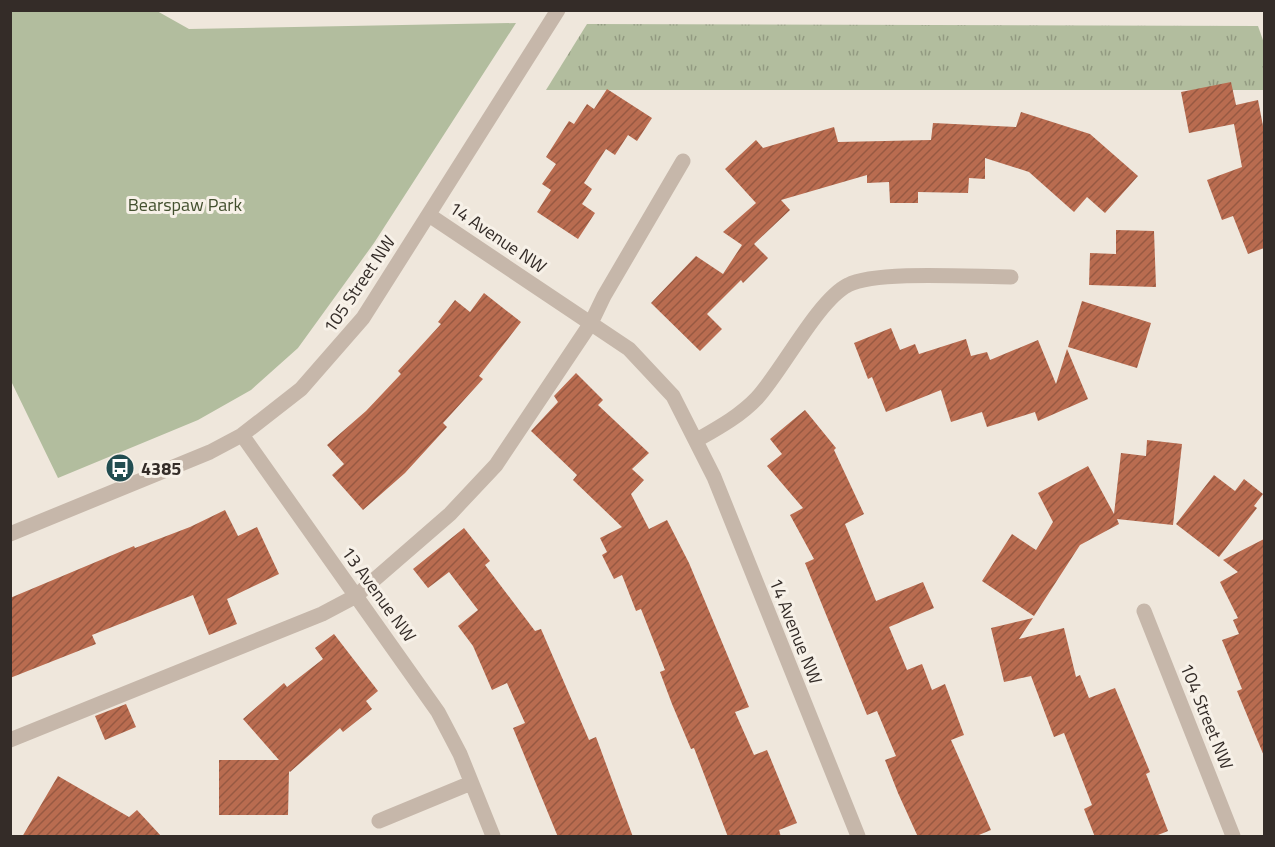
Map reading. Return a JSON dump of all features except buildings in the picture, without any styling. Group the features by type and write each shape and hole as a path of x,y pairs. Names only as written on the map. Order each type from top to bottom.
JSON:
{"street":[{"name":"105 Street NW","path":"10,534 210,452 242,435 302,389 363,318 558,10"},
{"path":"10,740 322,614 356,596 476,489 496,465 591,323 604,296 683,161"},
{"name":"14 Avenue NW","path":"429,215 629,349 673,396 697,440 858,837"},
{"path":"697,440 726,423 758,397 825,307 849,284 888,277 1011,277"},
{"name":"13 Avenue NW","path":"242,435 438,712 493,837"},
{"name":"104 Street NW","path":"1144,611 1233,837"},
{"path":"379,821 471,783"}],"green space":[{"name":"Bearspaw Park","path":"11,10 157,11 189,29 516,23 374,243 298,348 251,390 198,420 58,478 11,381"},
{"path":"587,24 1258,26 1264,43 1264,90 546,90"}],"place":[{"name":"4385","path":"120,468"}]}
